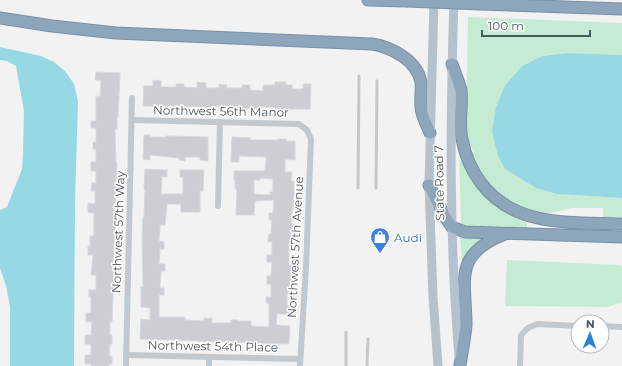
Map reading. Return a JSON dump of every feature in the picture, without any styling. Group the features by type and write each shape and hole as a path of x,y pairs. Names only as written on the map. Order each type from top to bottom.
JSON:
{"highway":[{"path":"368,0 622,9"},
{"path":"545,6 622,16"},
{"path":"0,18 116,33 372,44 384,47 406,59 414,67 419,76 421,85 421,108 430,133"},
{"path":"452,64 461,90 460,130 463,146 475,174 491,195 511,210 536,219 622,224"},
{"path":"429,184 445,217 452,227 465,232 622,237"},
{"path":"460,366 466,327 463,280 466,268 476,252 483,246 508,233"}],"main road":[{"name":"State Road 7","path":"434,0 429,184 433,297 438,366"},
{"name":"State Road 7","path":"454,0 450,138 454,284 460,366"}],"street":[{"name":"Northwest 57th Way","path":"126,366 132,98"},
{"name":"Northwest 56th Manor","path":"132,120 299,124 307,130"},
{"path":"218,206 220,122"},
{"name":"Northwest 57th Avenue","path":"300,366 311,147 311,139 307,130"},
{"path":"520,366 521,335 528,328 537,324 570,326"},
{"path":"610,326 622,327"},
{"name":"Northwest 54th Place","path":"126,355 300,359"},
{"path":"209,357 209,366"}],"lane":[{"path":"358,188 359,76"},
{"path":"376,188 377,80"},
{"path":"346,332 346,366"},
{"path":"367,366 368,339"}],"green space":[{"path":"468,17 622,23 622,55 568,53 542,56 522,66 505,85 496,107 505,169 536,188 556,194 622,198 622,217 603,217 603,208 573,208 540,215 501,199 484,180 470,155 474,154 468,139 466,126"},
{"path":"459,148 511,214 511,216 527,223 527,230 461,225"},
{"path":"460,238 485,238 463,264 462,263"},
{"path":"507,260 620,265 622,267 622,302 608,307 505,306"}],"water":[{"path":"0,47 41,56 54,62 65,71 74,84 78,101 75,202 74,366 10,366 10,307 6,286 0,268 0,210 7,207 22,169 24,111 16,66 7,61 0,60"},
{"path":"568,53 622,55 622,198 556,194 536,188 505,169 498,156 492,131 496,107 505,85 522,66 542,56"}],"building":[{"path":"96,72 120,73 117,129 115,129 117,163 112,322 110,322 112,344 110,344 109,356 112,356 112,364 109,364 109,366 91,366 91,364 85,364 85,355 91,355 91,344 85,344 85,335 91,335 92,322 86,322 86,313 91,313 91,297 89,297 89,290 96,290 96,275 91,275 93,255 88,255 90,236 94,236 94,213 88,212 88,203 95,204 95,191 91,191 92,183 96,183 96,171 91,171 91,162 96,162 96,149 93,149 93,142 96,142 96,128 91,128 91,121 96,121 96,96 100,97 101,80 95,80"},
{"path":"153,80 161,81 161,87 176,87 176,84 184,84 184,87 197,88 197,82 206,83 206,88 219,88 219,84 227,85 226,88 242,88 242,85 250,85 250,90 263,91 263,85 275,85 275,82 286,82 285,85 292,85 292,89 303,89 303,84 311,84 310,109 291,110 273,107 261,107 261,109 229,108 229,106 216,106 216,108 143,106 144,86 153,86"},
{"path":"144,135 150,135 150,137 208,137 208,161 200,160 200,157 185,157 185,161 179,160 179,158 150,155 150,160 143,159"},
{"path":"232,137 251,138 250,140 286,139 286,141 295,141 295,160 285,159 285,172 292,172 291,181 294,181 291,224 293,224 293,231 291,231 291,243 289,243 289,265 292,265 292,276 290,294 287,294 287,306 290,306 290,314 277,314 276,325 290,326 289,344 140,339 141,319 150,320 150,308 141,307 141,287 143,287 142,237 145,169 167,170 167,177 162,176 161,194 183,194 183,177 180,177 180,170 204,170 203,191 200,191 200,212 181,212 181,204 167,204 165,225 160,225 159,241 164,242 164,249 160,249 159,264 165,264 165,271 161,271 160,288 164,288 164,295 159,295 159,317 185,317 185,320 204,321 204,318 212,318 212,323 231,323 231,320 251,321 251,326 269,327 269,303 266,303 266,297 271,297 271,284 267,284 267,276 271,276 272,262 267,262 267,255 272,255 272,242 268,242 269,234 271,234 272,220 269,220 269,213 273,213 274,200 255,201 254,215 236,215 237,189 235,189 234,180 234,171 265,171 266,157 239,156 239,162 231,162","holes":["260,178 273,179 273,192 270,192 270,195 254,194 254,180 260,180"]}],"place":[{"name":"Audi","path":"380,254"}]}
